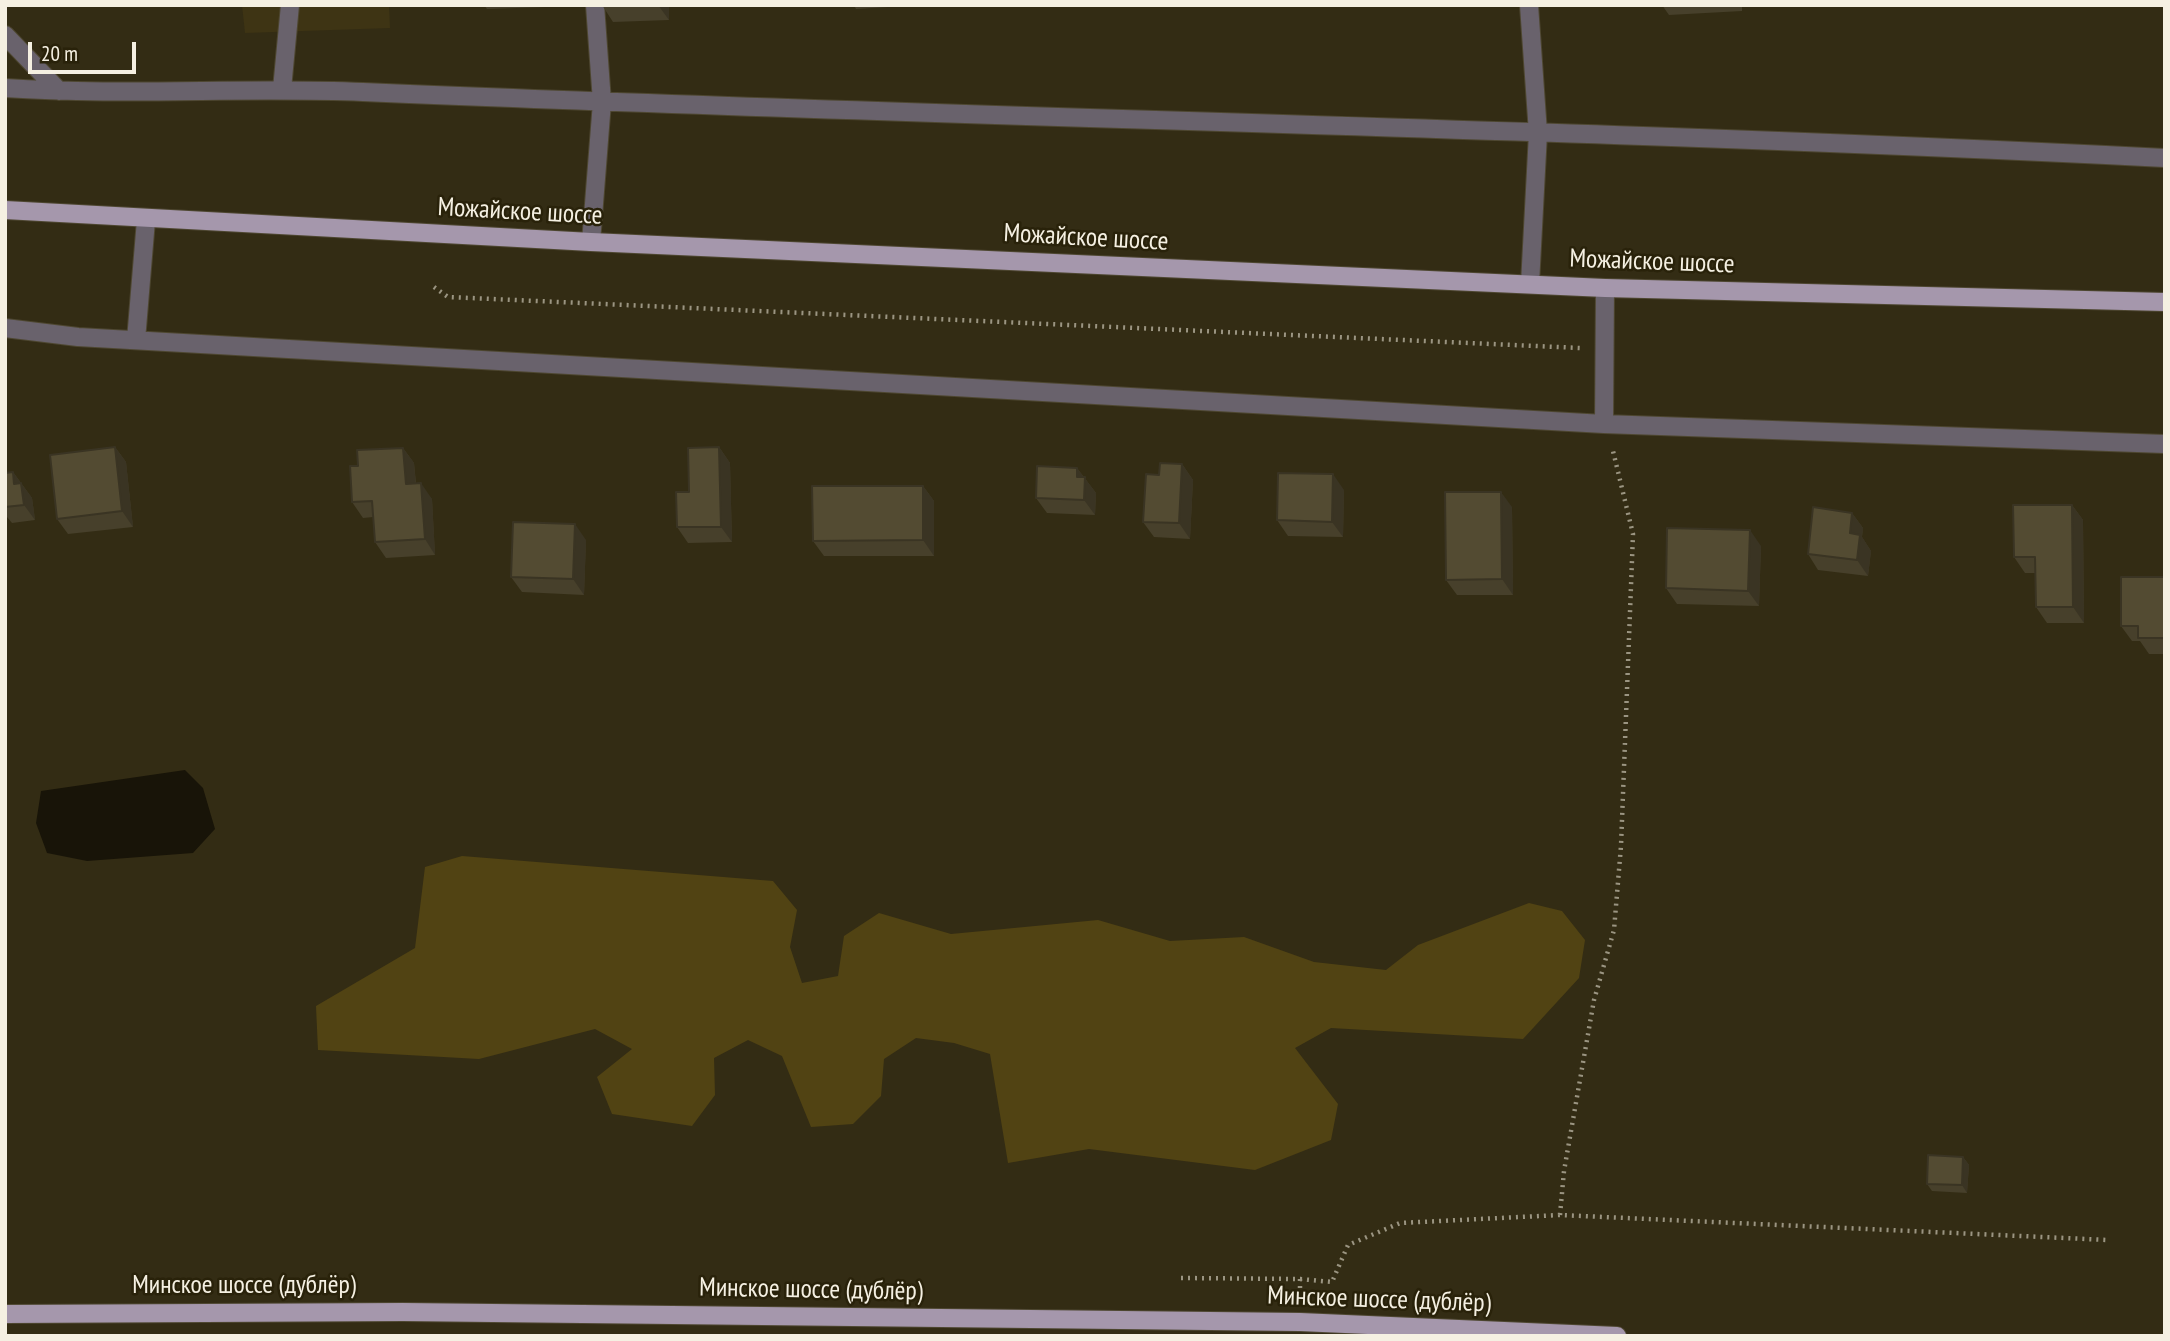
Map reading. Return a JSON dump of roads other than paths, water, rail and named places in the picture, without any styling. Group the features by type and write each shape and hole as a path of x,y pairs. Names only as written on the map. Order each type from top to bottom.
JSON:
{"main road":[{"name":"Можайское шоссе","path":"5,210 146,220 591,242 1605,288 2165,302"},
{"name":"Минское шоссе (дублёр)","path":"5,1314 403,1312 1300,1322 1617,1336"}],"street":[{"path":"282,89 290,5"},
{"path":"591,242 602,102 595,5"},
{"path":"1529,5 1538,133 1531,284"},
{"path":"5,35 59,91"},
{"path":"5,88 59,91 282,89 1890,144 2165,158"},
{"path":"136,340 146,220"},
{"path":"1604,424 1605,288"},
{"path":"5,328 136,340 1604,424 2165,444"}]}
